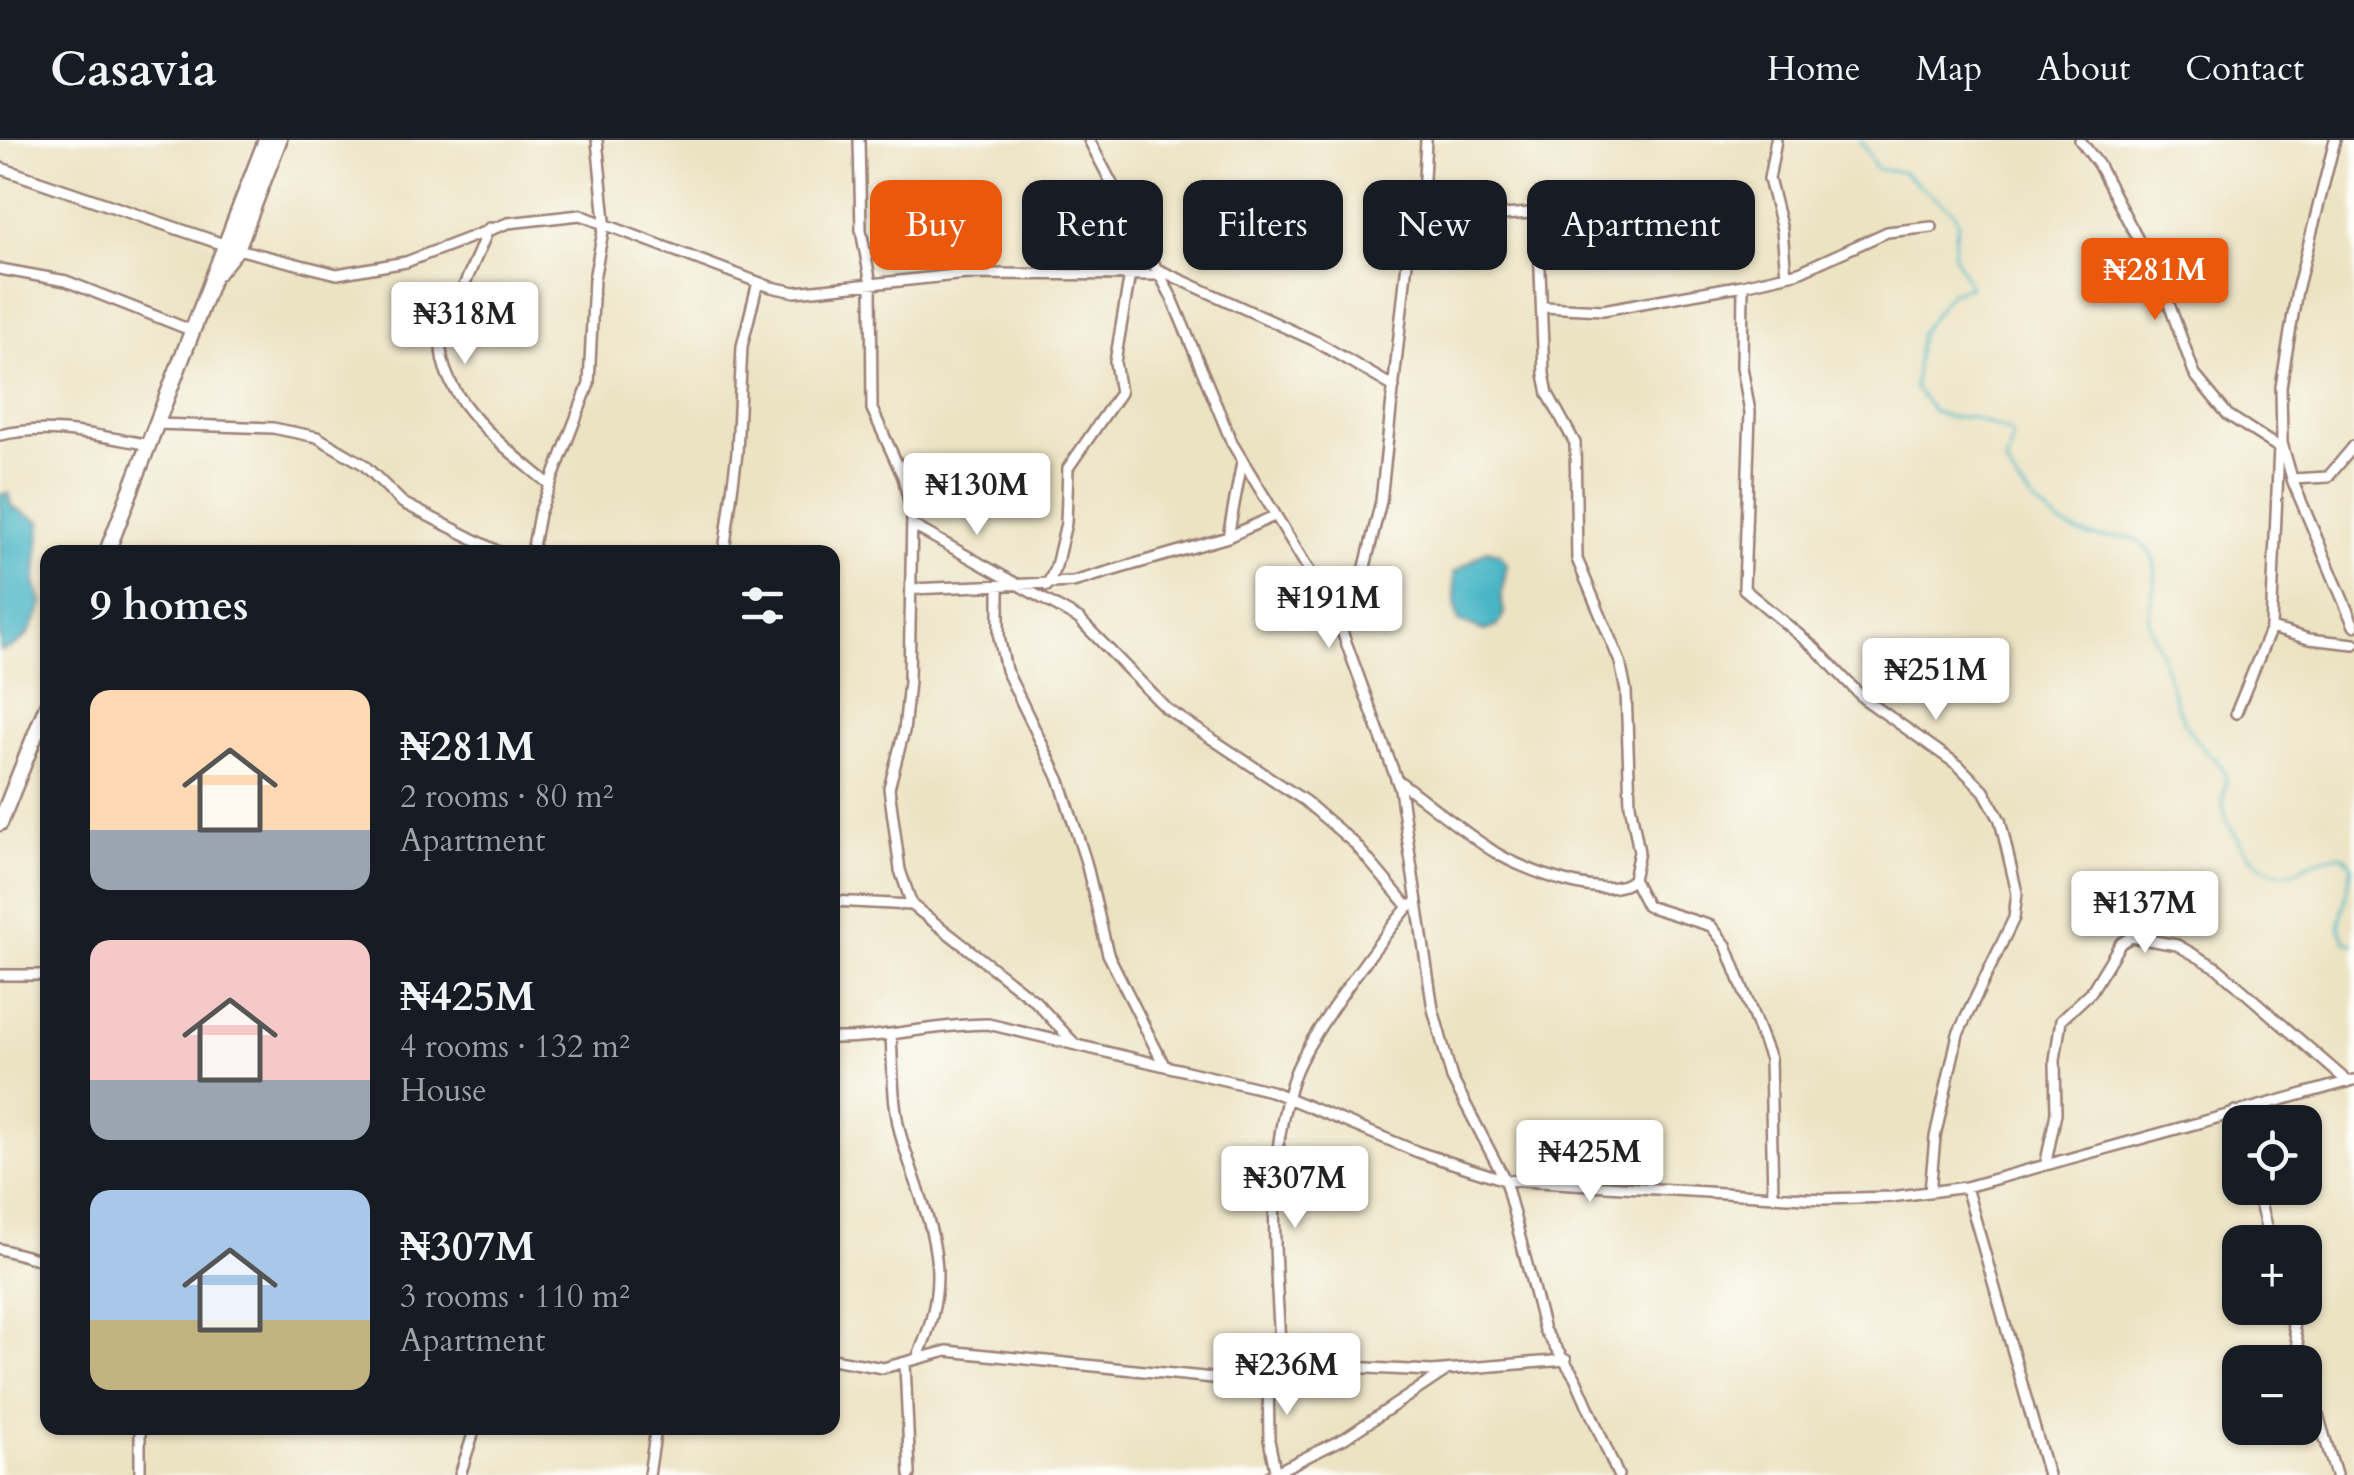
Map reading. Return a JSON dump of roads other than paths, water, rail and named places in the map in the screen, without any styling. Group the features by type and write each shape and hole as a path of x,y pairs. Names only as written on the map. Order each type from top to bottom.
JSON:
{"main road":[{"path":"231,247 266,140"},
{"path":"111,545 214,276 279,140"},
{"path":"0,823 40,723"}],"street":[{"path":"534,545 550,485 589,384 594,279 605,221 597,140"},
{"path":"859,140 861,230 871,284 872,409 909,495 912,525 904,730 888,788 900,870 912,905 1035,1001 1073,1042"},
{"path":"1090,140 1156,272 1242,462 1336,615 1396,779 1410,840 1412,903 1452,1078 1505,1180 1544,1330 1566,1360 1618,1475"},
{"path":"1424,180 1426,140"},
{"path":"1776,140 1769,178 1782,230 1786,275"},
{"path":"2080,140 2098,164 2162,285 2195,375 2228,415 2281,449 2354,626"},
{"path":"2236,714 2271,628 2282,387 2297,290 2334,140"},
{"path":"0,168 231,247 337,274 406,262 489,228 580,214 758,282 795,292 946,275 1156,272 1314,341 1394,387"},
{"path":"1507,216 1536,214 1544,374 1548,394 1572,431 1579,467 1577,558 1620,662 1626,691 1630,804 1640,852 1634,879 1647,906 1711,926 1726,945 1770,1059 1773,1196"},
{"path":"1543,307 1603,310 1743,286 1786,275 1887,232 1932,227"},
{"path":"489,228 441,340 440,354 460,396 494,436 550,485"},
{"path":"0,269 66,281 193,332"},
{"path":"1336,615 1357,586 1372,542 1406,270"},
{"path":"1046,586 1056,566 1066,524 1068,468 1120,393 1114,362 1130,274"},
{"path":"725,545 736,468 742,346 758,282"},
{"path":"1743,286 1742,367 1750,412 1748,522 1740,580 1744,589 1816,649 1862,698 1914,732 1972,778 2000,820 2012,865 2017,893 2014,918 1958,1034 1935,1137 1930,1192"},
{"path":"157,424 273,428 317,437 363,464 404,503 485,545"},
{"path":"0,435 28,428 150,444"},
{"path":"2292,479 2328,476 2354,446"},
{"path":"1228,537 1242,462"},
{"path":"912,589 1046,586 1228,537 1274,516"},
{"path":"912,525 1067,610 1167,709 1305,801 1412,903"},
{"path":"999,588 999,637 1006,670 1060,781 1112,964 1164,1065"},
{"path":"2271,628 2308,640 2354,644"},
{"path":"1396,779 1497,854 1529,869 1602,890 1617,890 1634,879"},
{"path":"840,901 912,905"},
{"path":"1281,1364 1275,1192 1288,1096 1296,1070 1412,903"},
{"path":"2046,1162 2056,1113 2057,1032 2062,1020 2090,992 2120,944 2131,936 2177,945 2216,967 2351,1081"},
{"path":"0,976 40,975"},
{"path":"840,1038 891,1035 952,1024 988,1024 1288,1096 1418,1152 1505,1180 1773,1196 1892,1198 1966,1187 2222,1116"},
{"path":"891,1035 902,1141 939,1256 932,1325 917,1358"},
{"path":"2262,1105 2351,1081"},
{"path":"1966,1187 2048,1475"},
{"path":"0,1249 40,1260"},
{"path":"840,1360 883,1368 947,1351 1016,1354 1194,1377 1281,1364 1446,1370 1566,1360"},
{"path":"904,1364 910,1475"},
{"path":"1268,1367 1269,1440 1274,1474 1345,1438 1446,1370"},
{"path":"2322,1428 2336,1475"},
{"path":"140,1435 140,1475"},
{"path":"460,1475 474,1435"},
{"path":"649,1475 655,1435"}],"water":[{"path":"8,493 11,506 41,522 35,584 40,611 23,640 0,651 0,495"},
{"path":"1487,550 1499,553 1507,564 1501,597 1504,613 1498,626 1484,631 1459,621 1454,573"}],"waterway":[{"path":"1860,140 1877,169 1902,172 1953,211 1958,222 1953,253 1970,287 1951,292 1920,333 1914,387 1933,411 1947,417 1969,417 2008,431 2013,437 2006,465 2022,489 2056,521 2084,534 2132,538 2150,553 2156,572 2150,625 2186,725 2223,770 2224,808 2231,828 2259,863 2278,872 2287,873 2320,859 2344,856 2352,866 2339,927 2346,942 2354,944"}]}
